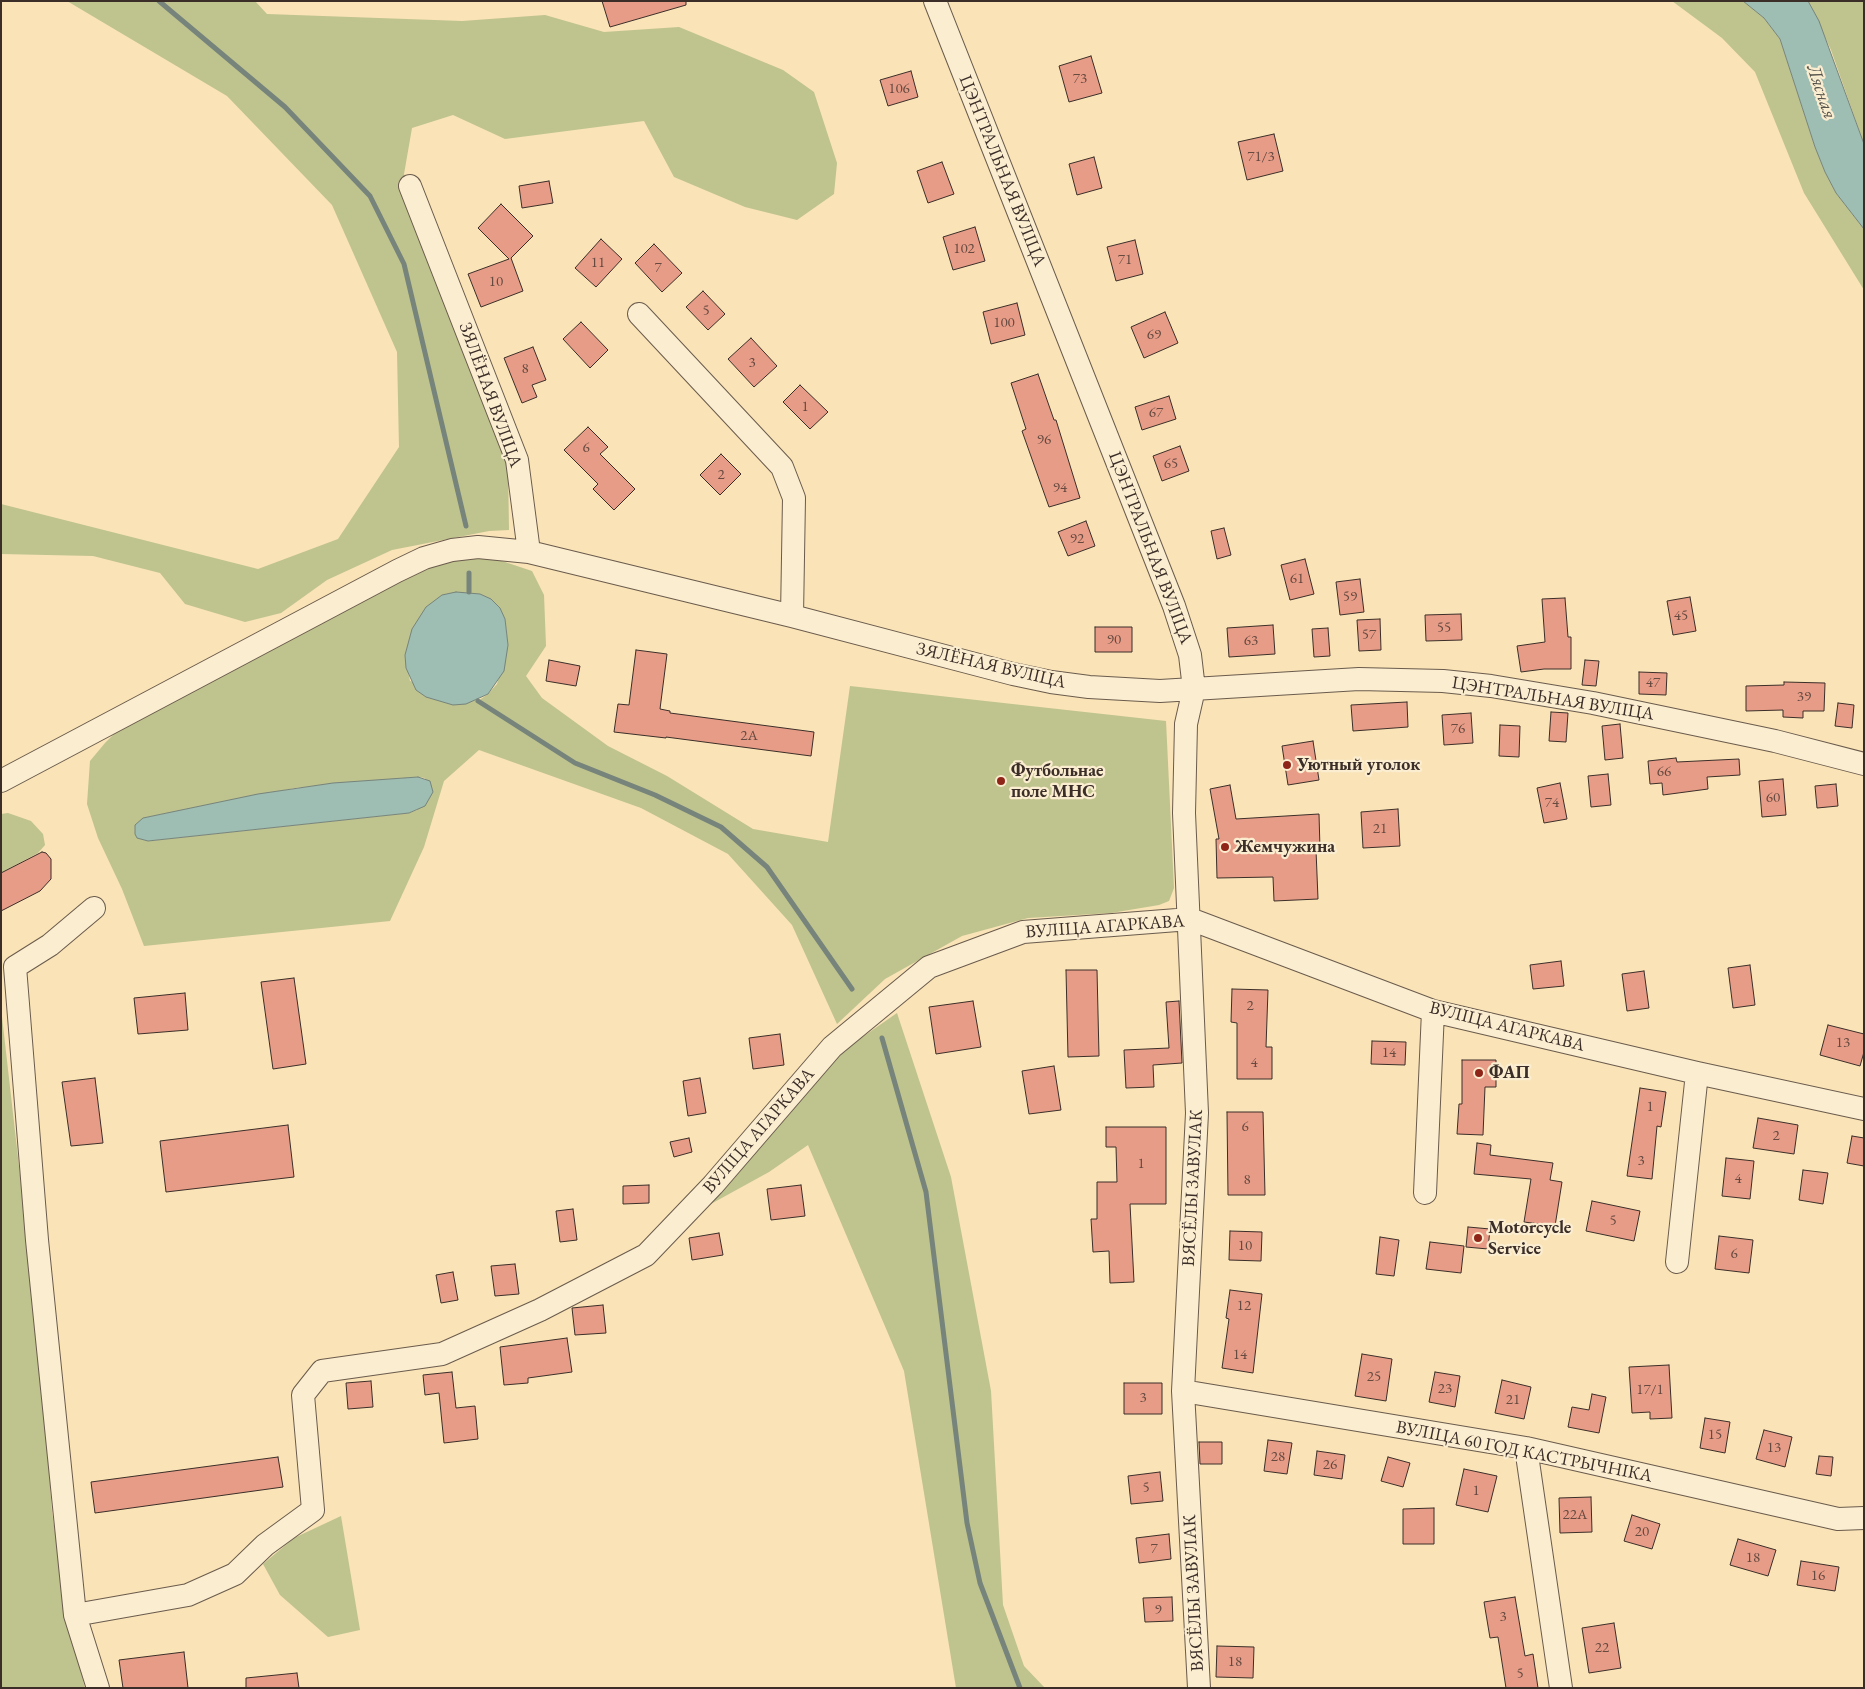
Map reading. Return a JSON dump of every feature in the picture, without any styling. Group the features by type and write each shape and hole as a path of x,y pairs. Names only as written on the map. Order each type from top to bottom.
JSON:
{"street":[{"name":"ЦЭНТРАЛЬНАЯ ВУЛІЦА","path":"935,1 1174,606 1190,655 1194,689 1384,679 1443,681 1491,686 1647,714 1775,741 1864,764"},
{"name":"ЗЯЛЁНАЯ ВУЛІЦА","path":"410,186 517,460 529,552 1051,682 1124,690 1194,689"},
{"path":"639,314 782,466 794,498 792,616"},
{"path":"1,780 424,558 452,550 478,547 529,552"},
{"name":"ВЯСЁЛЫ ЗАВУЛАК","path":"1194,689 1186,724 1184,813 1197,1113 1183,1391 1199,1688"},
{"path":"94,908 50,945 15,967 37,1240 75,1615 98,1688"},
{"name":"ВУЛІЦА АГАРКАВА","path":"75,1615 188,1595 235,1574 265,1544 313,1510 303,1395 322,1371 442,1354 540,1310 646,1255 713,1184 832,1047 928,967 1023,932 1190,919 1433,1011 1697,1073 1864,1109"},
{"path":"1425,1193 1433,1011"},
{"path":"1677,1262 1697,1073"},
{"name":"ВУЛІЦА 60 ГОД КАСТРЫЧНІКА","path":"1183,1391 1526,1448 1838,1519 1864,1518"},
{"path":"1526,1448 1561,1688"}],"green space":[{"path":"67,1 255,1 267,14 462,21 545,15 604,32 679,27 783,70 814,92 837,163 834,194 797,220 745,207 674,177 644,121 505,139 453,115 412,128 404,174 427,247 508,467 509,530 489,531 392,550 327,580 281,613 245,622 185,604 160,573 93,556 1,554 1,504 258,569 338,539 399,447 397,352 332,205 227,96"},
{"path":"1672,1 1743,1 1764,18 1780,39 1825,172 1836,193 1864,229 1864,290 1804,193 1755,72 1722,38"},
{"path":"1808,1 1864,1 1864,144 1831,50"},
{"path":"490,557 532,571 544,595 546,646 526,676 542,698 608,746 667,776 753,829 828,842 850,686 1166,721 1174,888 1169,901 1159,905 1111,913 1028,918 962,936 885,979 837,1024 792,925 728,854 641,808 479,750 444,781 424,847 390,921 144,946 122,889 98,838 87,804 90,761 124,724 373,594 429,567 464,559","holes":["505,619 508,645 497,684 478,701 410,681 405,655","418,777 425,778 417,810 409,813 148,841 143,818 295,788"]},
{"path":"8,813 31,821 43,834 45,845 38,853 1,873 1,814"},
{"path":"1,1008 41,1360 52,1512 68,1621 85,1688 1,1688"},
{"path":"897,1013 951,1177 991,1391 1003,1605 1024,1666 1045,1688 956,1688 904,1371 808,1145 769,1172 709,1205 783,1116 848,1047"},
{"path":"341,1516 360,1630 328,1637 280,1595 263,1564 294,1538"}],"water":[{"name":"Лясная","path":"1743,1 1808,1 1819,21 1864,144 1864,229 1836,193 1825,172 1780,39 1764,18"},
{"path":"456,592 480,594 491,599 500,608 505,619 508,645 504,671 488,694 466,704 453,705 426,697 416,690 406,668 405,655 412,629 426,607 442,595"},
{"path":"418,777 430,781 433,792 425,806 409,813 148,841 137,838 135,834 135,825 143,818 258,794 333,783"}],"building":[{"path":"602,1 686,1 686,5 610,27"},
{"path":"1091,56 1102,93 1069,102 1059,66"},
{"path":"911,71 918,97 888,106 880,80"},
{"path":"1274,134 1283,171 1247,180 1238,142"},
{"path":"1094,157 1102,188 1077,195 1069,164"},
{"path":"942,162 954,194 928,203 917,171"},
{"path":"549,181 553,203 522,208 519,186"},
{"path":"501,204 533,236 511,258 523,291 481,307 468,274 509,259 478,228"},
{"path":"975,227 985,261 953,270 943,237"},
{"path":"601,239 622,259 596,287 575,268"},
{"path":"1135,240 1143,274 1116,281 1107,247"},
{"path":"654,244 682,273 662,292 635,263"},
{"path":"703,291 725,314 708,330 686,307"},
{"path":"1017,303 1025,335 991,344 983,312"},
{"path":"1165,312 1178,343 1144,358 1131,327"},
{"path":"581,322 608,350 590,368 563,339"},
{"path":"751,338 777,366 754,387 728,359"},
{"path":"533,347 546,380 532,385 537,397 522,403 504,358"},
{"path":"1038,374 1054,420 1056,420 1080,498 1049,507 1022,431 1026,429 1011,383"},
{"path":"800,385 828,412 810,429 783,402"},
{"path":"1169,396 1176,419 1142,430 1135,407"},
{"path":"588,427 608,447 600,454 635,489 614,510 593,489 598,484 564,450"},
{"path":"1180,446 1189,471 1162,481 1153,456"},
{"path":"721,454 741,474 720,495 700,475"},
{"path":"1086,521 1095,546 1068,556 1058,532"},
{"path":"1224,528 1231,555 1217,559 1211,531"},
{"path":"1305,559 1314,594 1290,600 1281,565"},
{"path":"1360,579 1364,612 1340,615 1336,582"},
{"path":"1690,597 1696,631 1673,635 1667,601"},
{"path":"1565,598 1568,637 1571,637 1571,669 1544,669 1521,672 1517,646 1545,642 1542,599"},
{"path":"1461,614 1462,640 1426,641 1425,615"},
{"path":"1380,619 1381,650 1359,651 1357,620"},
{"path":"1273,625 1275,654 1229,657 1227,628"},
{"path":"1095,627 1132,627 1132,652 1095,652"},
{"path":"1328,628 1330,656 1314,657 1312,629"},
{"path":"636,650 667,654 660,709 670,711 670,713 814,732 811,756 614,732 618,704 629,705"},
{"path":"549,660 580,666 576,686 546,681"},
{"path":"1585,660 1599,661 1596,686 1582,685"},
{"path":"1639,672 1667,673 1666,695 1639,694"},
{"path":"1784,682 1825,683 1824,711 1803,711 1803,718 1783,717 1783,710 1746,711 1746,686 1784,685"},
{"path":"1407,702 1408,727 1353,731 1351,705"},
{"path":"1838,703 1854,705 1852,728 1835,726"},
{"path":"1551,712 1568,713 1566,742 1549,741"},
{"path":"1471,713 1473,743 1444,745 1442,715"},
{"path":"1620,724 1623,758 1605,760 1602,726"},
{"path":"1500,725 1520,726 1519,757 1499,756"},
{"path":"1313,741 1319,780 1288,785 1282,746"},
{"path":"1676,758 1677,762 1739,759 1740,775 1707,777 1708,789 1663,795 1662,783 1650,784 1648,761"},
{"path":"1608,774 1611,805 1591,807 1588,776"},
{"path":"1783,779 1786,815 1762,817 1759,781"},
{"path":"1560,783 1567,819 1544,823 1537,788"},
{"path":"1836,784 1838,806 1817,808 1815,786"},
{"path":"1230,785 1236,819 1319,814 1320,849 1316,850 1318,899 1274,901 1273,877 1217,878 1216,839 1219,839 1210,789"},
{"path":"1398,809 1400,846 1363,848 1361,812"},
{"path":"42,852 46,853 51,859 51,879 40,891 1,911 1,873"},
{"path":"1561,961 1564,986 1533,989 1530,965"},
{"path":"1750,965 1755,1005 1733,1008 1728,968"},
{"path":"1066,970 1097,970 1099,1056 1068,1057"},
{"path":"1644,971 1649,1008 1627,1011 1622,974"},
{"path":"294,978 306,1064 273,1069 261,982"},
{"path":"1232,989 1268,990 1266,1047 1272,1047 1272,1079 1237,1079 1237,1023 1231,1022"},
{"path":"185,993 188,1030 138,1034 134,998"},
{"path":"973,1001 981,1047 936,1054 929,1007"},
{"path":"1179,1001 1182,1063 1153,1065 1154,1087 1126,1088 1124,1050 1169,1048 1166,1002"},
{"path":"1828,1025 1864,1034 1864,1052 1860,1066 1820,1055"},
{"path":"780,1034 784,1065 753,1069 749,1038"},
{"path":"1372,1041 1406,1042 1405,1065 1371,1064"},
{"path":"1462,1060 1496,1060 1496,1087 1485,1087 1483,1135 1457,1134 1459,1104 1462,1104"},
{"path":"1054,1066 1061,1110 1029,1114 1022,1071"},
{"path":"95,1078 103,1143 71,1146 62,1082"},
{"path":"700,1078 706,1113 688,1116 683,1081"},
{"path":"1640,1088 1666,1092 1661,1127 1657,1126 1652,1179 1627,1176"},
{"path":"1227,1112 1263,1112 1265,1195 1228,1195"},
{"path":"1758,1118 1798,1125 1794,1154 1753,1148"},
{"path":"288,1125 294,1177 166,1192 160,1141"},
{"path":"1106,1127 1166,1127 1166,1204 1130,1204 1134,1282 1110,1283 1109,1251 1093,1252 1091,1219 1097,1219 1097,1182 1117,1182 1116,1147 1106,1147"},
{"path":"1852,1136 1864,1138 1864,1166 1847,1163"},
{"path":"689,1138 692,1152 674,1157 670,1142"},
{"path":"1477,1143 1491,1145 1490,1155 1553,1163 1550,1180 1562,1182 1555,1226 1524,1222 1531,1179 1474,1174"},
{"path":"1726,1158 1754,1161 1750,1199 1722,1196"},
{"path":"1803,1170 1828,1173 1823,1204 1799,1200"},
{"path":"649,1185 649,1203 623,1204 623,1186"},
{"path":"801,1185 805,1216 771,1220 767,1189"},
{"path":"1592,1201 1640,1211 1634,1241 1586,1231"},
{"path":"573,1209 577,1240 560,1242 556,1211"},
{"name":"Motorcycle Service","path":"1468,1227 1490,1229 1488,1249 1466,1247"},
{"path":"1230,1231 1262,1232 1261,1261 1229,1260"},
{"path":"719,1233 723,1255 692,1260 689,1238"},
{"path":"1719,1236 1753,1240 1749,1273 1715,1269"},
{"path":"1380,1237 1399,1240 1394,1276 1376,1274"},
{"path":"1430,1242 1464,1246 1461,1273 1426,1269"},
{"path":"515,1264 519,1294 495,1296 491,1266"},
{"path":"453,1272 458,1300 441,1303 436,1275"},
{"path":"1230,1290 1262,1294 1253,1373 1222,1368 1229,1319 1226,1318"},
{"path":"603,1305 606,1333 575,1335 572,1308"},
{"path":"567,1338 572,1372 528,1378 528,1383 504,1385 500,1347"},
{"path":"1362,1354 1392,1359 1386,1401 1355,1396"},
{"path":"1669,1365 1672,1418 1650,1419 1650,1412 1632,1413 1629,1367"},
{"path":"452,1372 456,1408 475,1406 478,1439 444,1443 439,1393 425,1395 423,1375"},
{"path":"1435,1372 1460,1376 1455,1407 1429,1402"},
{"path":"1502,1380 1531,1387 1524,1419 1495,1413"},
{"path":"371,1381 373,1407 348,1409 346,1383"},
{"path":"1124,1383 1162,1383 1162,1414 1124,1414"},
{"path":"1592,1394 1606,1397 1599,1433 1568,1427 1572,1407 1589,1410"},
{"path":"1705,1418 1730,1422 1725,1453 1700,1448"},
{"path":"1764,1430 1792,1437 1785,1467 1756,1459"},
{"path":"1268,1440 1292,1443 1287,1474 1264,1471"},
{"path":"1199,1442 1222,1442 1222,1464 1200,1464"},
{"path":"1317,1451 1345,1455 1342,1479 1314,1475"},
{"path":"1819,1456 1833,1457 1831,1476 1816,1474"},
{"path":"278,1457 283,1487 95,1513 91,1482"},
{"path":"1388,1457 1410,1463 1403,1487 1381,1481"},
{"path":"1464,1469 1497,1476 1488,1512 1456,1505"},
{"path":"1160,1472 1163,1501 1131,1504 1128,1476"},
{"path":"1591,1497 1592,1532 1560,1533 1559,1498"},
{"path":"1434,1508 1434,1544 1403,1544 1403,1509"},
{"path":"1632,1515 1660,1524 1652,1549 1624,1541"},
{"path":"1169,1534 1171,1559 1139,1563 1136,1538"},
{"path":"1738,1539 1776,1550 1768,1576 1730,1565"},
{"path":"1801,1561 1839,1567 1835,1591 1797,1585"},
{"path":"1172,1597 1173,1621 1145,1622 1143,1598"},
{"path":"1515,1597 1525,1656 1533,1654 1538,1688 1506,1688 1498,1637 1490,1638 1484,1602"},
{"path":"1614,1623 1621,1668 1589,1673 1582,1628"},
{"path":"1217,1646 1254,1647 1253,1678 1216,1677"},
{"path":"184,1652 188,1688 123,1688 119,1660"},
{"path":"297,1673 299,1688 246,1688 246,1678"}],"waterway":[{"path":"159,1 285,107 370,196 404,264 466,526"},
{"path":"469,573 469,592"},
{"path":"478,701 575,763 655,795 721,827 767,867 852,989"},
{"path":"882,1038 926,1192 967,1523 980,1583 1020,1688"}],"place":[{"name":"Уютный уголок","path":"1287,765"},
{"name":"Футбольнае поле МНС","path":"1001,781"},
{"name":"Жемчужина","path":"1225,847"},
{"name":"ФАП","path":"1479,1073"},
{"name":"Motorcycle Service","path":"1478,1238"}]}
